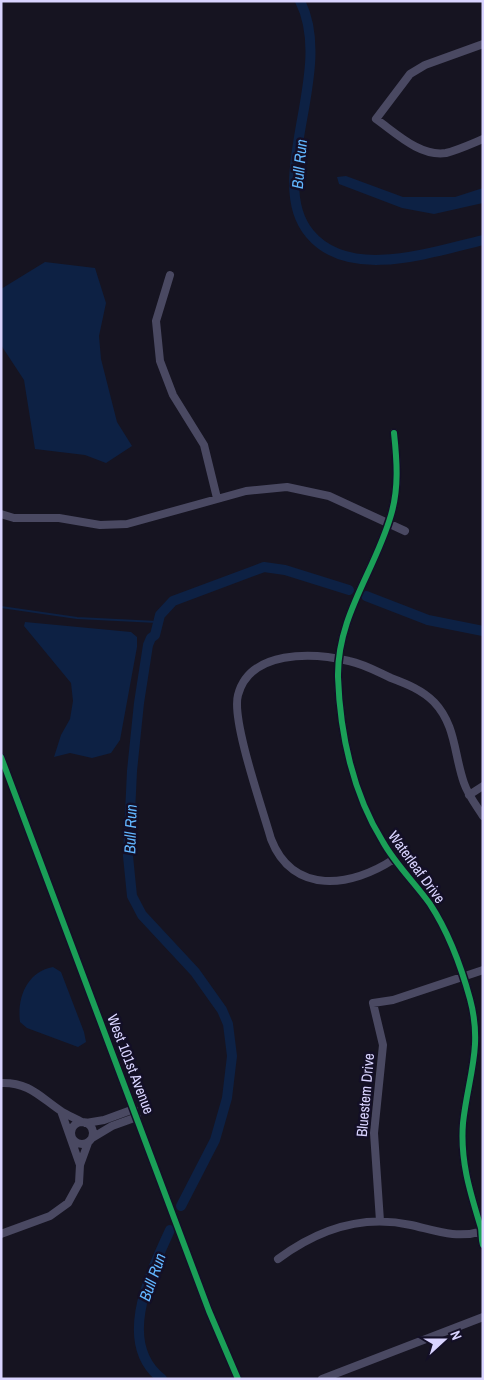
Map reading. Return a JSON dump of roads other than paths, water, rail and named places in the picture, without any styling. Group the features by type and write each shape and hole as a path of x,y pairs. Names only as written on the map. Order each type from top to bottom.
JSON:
{"street":[{"path":"483,44 425,65 410,74 376,119 414,145 428,152 446,153 483,139"},
{"path":"170,275 156,322 160,361 173,395 204,445 217,498"},
{"name":"Waterleaf Drive","path":"394,433 397,485 389,523 349,613 339,659 340,708 351,766 365,808 394,859 437,916 454,950 473,1012 476,1045 463,1123 463,1156 468,1190 482,1231 483,1245"},
{"path":"1,514 14,518 52,517 94,525 114,525 138,522 217,498 267,487 304,489 329,496 405,531"},
{"path":"394,859 364,875 336,881 309,878 288,866 277,853 271,839 238,722 236,708 239,691 245,680 257,667 281,658 320,656 363,665 413,687 432,701 442,712 450,728 462,776 469,795 483,816"},
{"name":"West 101st Avenue","path":"1,757 215,1327 238,1379"},
{"path":"469,795 483,786"},
{"path":"463,976 483,970"},
{"name":"Bluestem Drive","path":"380,1221 374,1132 383,1045 373,1003 392,1000 463,976"},
{"path":"1,1083 13,1083 29,1087 61,1111 92,1129 90,1140 80,1165 79,1183 64,1206 50,1216 1,1234"},
{"path":"61,1111 80,1165"},
{"path":"71,1138 72,1128 84,1123 136,1113"},
{"path":"71,1138 78,1144 90,1140 136,1113"},
{"path":"278,1259 301,1242 323,1232 354,1223 380,1221 409,1224 448,1235 464,1235 482,1231"},
{"path":"322,1379 483,1317"}],"water":[{"path":"346,176 403,197 455,197 483,188 483,203 434,214 402,208 339,184 337,177"},
{"path":"45,262 95,268 106,303 99,336 101,359 117,422 132,446 106,463 85,455 35,449 24,380 1,345 1,289"},
{"path":"25,622 131,632 137,637 137,647 120,740 111,753 92,758 70,753 54,757 61,735 70,719 73,701 71,683 24,626"},
{"path":"53,967 61,972 84,1032 86,1042 78,1047 27,1028 20,1022 19,1013 22,995 30,980 36,974"}],"waterway":[{"name":"Bull Run","path":"300,1 309,29 310,60 307,92 296,155 294,185 298,211 310,234 327,248 346,256 368,260 416,256 483,240"},
{"name":"Bull Run","path":"181,1206 215,1140 227,1098 232,1056 228,1024 222,1010 195,972 142,915 132,896 128,856 132,771 139,703 148,645 151,638 155,635 160,615 173,601 264,567 285,570 349,590"},
{"name":"Bull Run","path":"366,596 428,620 483,631"},
{"path":"1,607 77,618 157,622"},
{"name":"Bull Run","path":"162,1379 148,1364 141,1346 139,1327 141,1307 147,1286 170,1230"}]}
